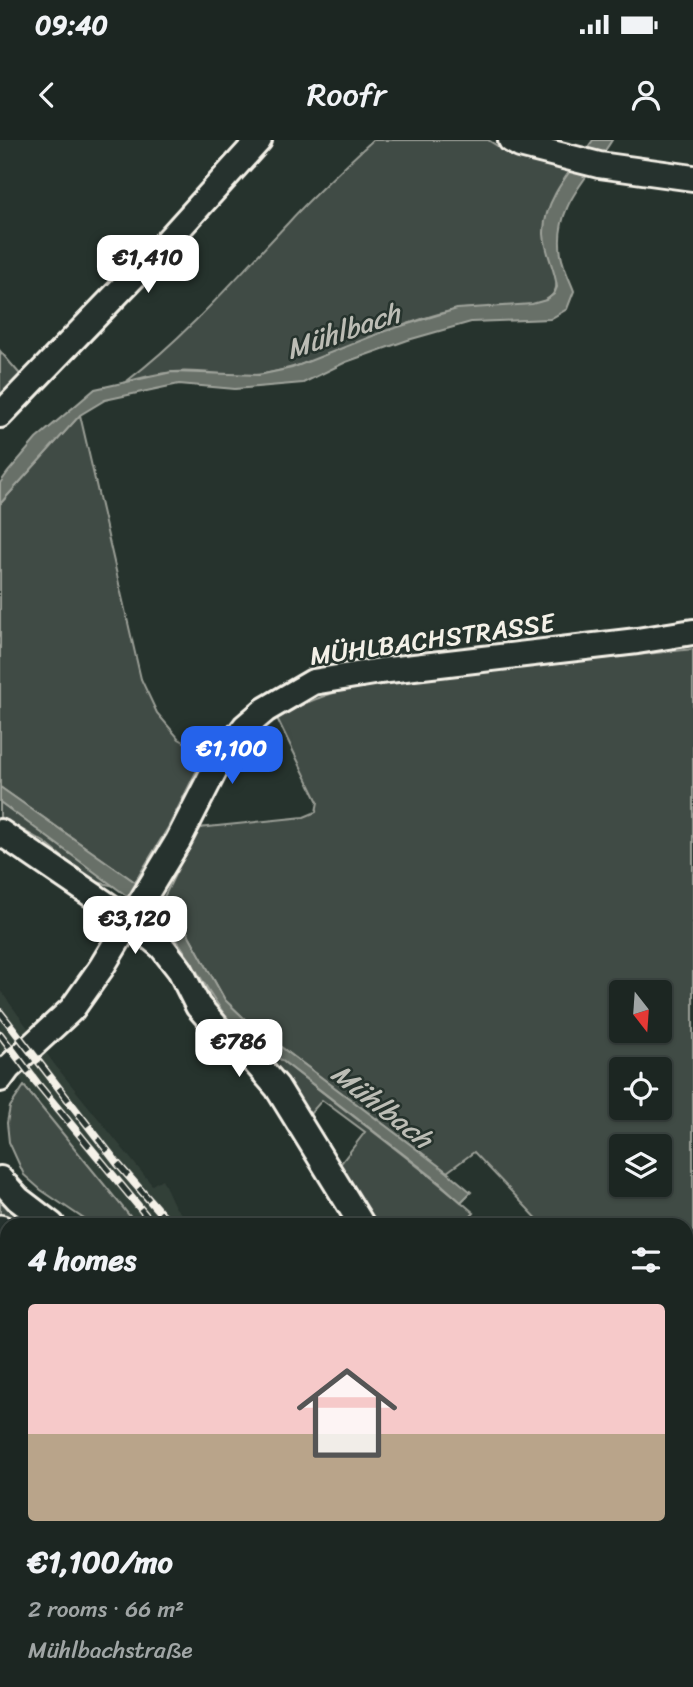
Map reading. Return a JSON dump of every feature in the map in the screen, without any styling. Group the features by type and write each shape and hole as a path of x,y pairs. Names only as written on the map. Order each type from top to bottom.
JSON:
{"street":[{"path":"0,415 162,247 259,140"},
{"path":"511,140 520,145 599,165 693,178"},
{"name":"MÜHLBACHSTRASSE","path":"0,1079 8,1068 72,1009 101,968 178,841 219,761 232,742 265,709 313,682 380,671 638,641 693,632"},
{"path":"0,832 133,914 180,970 198,1006 277,1087 358,1218"},
{"path":"0,1179 18,1199 43,1218"}],"shaded area":[{"path":"373,140 488,140 510,154 571,170 547,215 545,233 556,282 553,294 545,300 521,307 455,310 431,316 312,361 264,374 185,371 127,381 191,325 308,202"},
{"path":"593,140 612,140 575,193 562,221 561,255 574,291 567,309 550,319 471,322 346,362 303,383 235,389 179,384 105,400 80,415 0,504 0,483 8,472 36,439 95,389 172,372 259,375 292,368 385,331 457,309 532,304 546,300 554,294 557,287 546,247 545,221 561,184"},
{"path":"0,351 25,380 0,404"},
{"path":"80,415 141,679 157,713 179,739 205,754 169,826 135,882 0,787 0,504"},
{"path":"693,649 693,1218 536,1218 474,1152 447,1172 249,1023 225,1000 185,928 161,903 198,828 304,817 316,812 318,802 277,718 308,702 363,684"},
{"path":"0,787 161,903 185,928 225,1000 249,1023 471,1192 461,1202 433,1177 228,1019 166,925 0,802"},
{"path":"0,802 115,886 92,881 44,842 0,817"},
{"path":"153,914 171,930 186,949 206,989 246,1029 474,1213 469,1218 369,1218 335,1171 365,1132 322,1100 304,1121 208,1006 171,941 150,920"},
{"path":"0,990 55,1065 152,1185 162,1179 175,1207 185,1218 129,1218 0,1054"},
{"path":"24,1086 131,1218 83,1218 24,1175 9,1142 7,1123 10,1107"},
{"path":"0,1201 21,1218 2,1218"}],"railway":[{"path":"0,1012 117,1163 165,1218"},
{"path":"0,1034 148,1218"}],"water label":[{"name":"Mühlbach","path":"343,331"},
{"name":"Mühlbach","path":"382,1106"}]}
